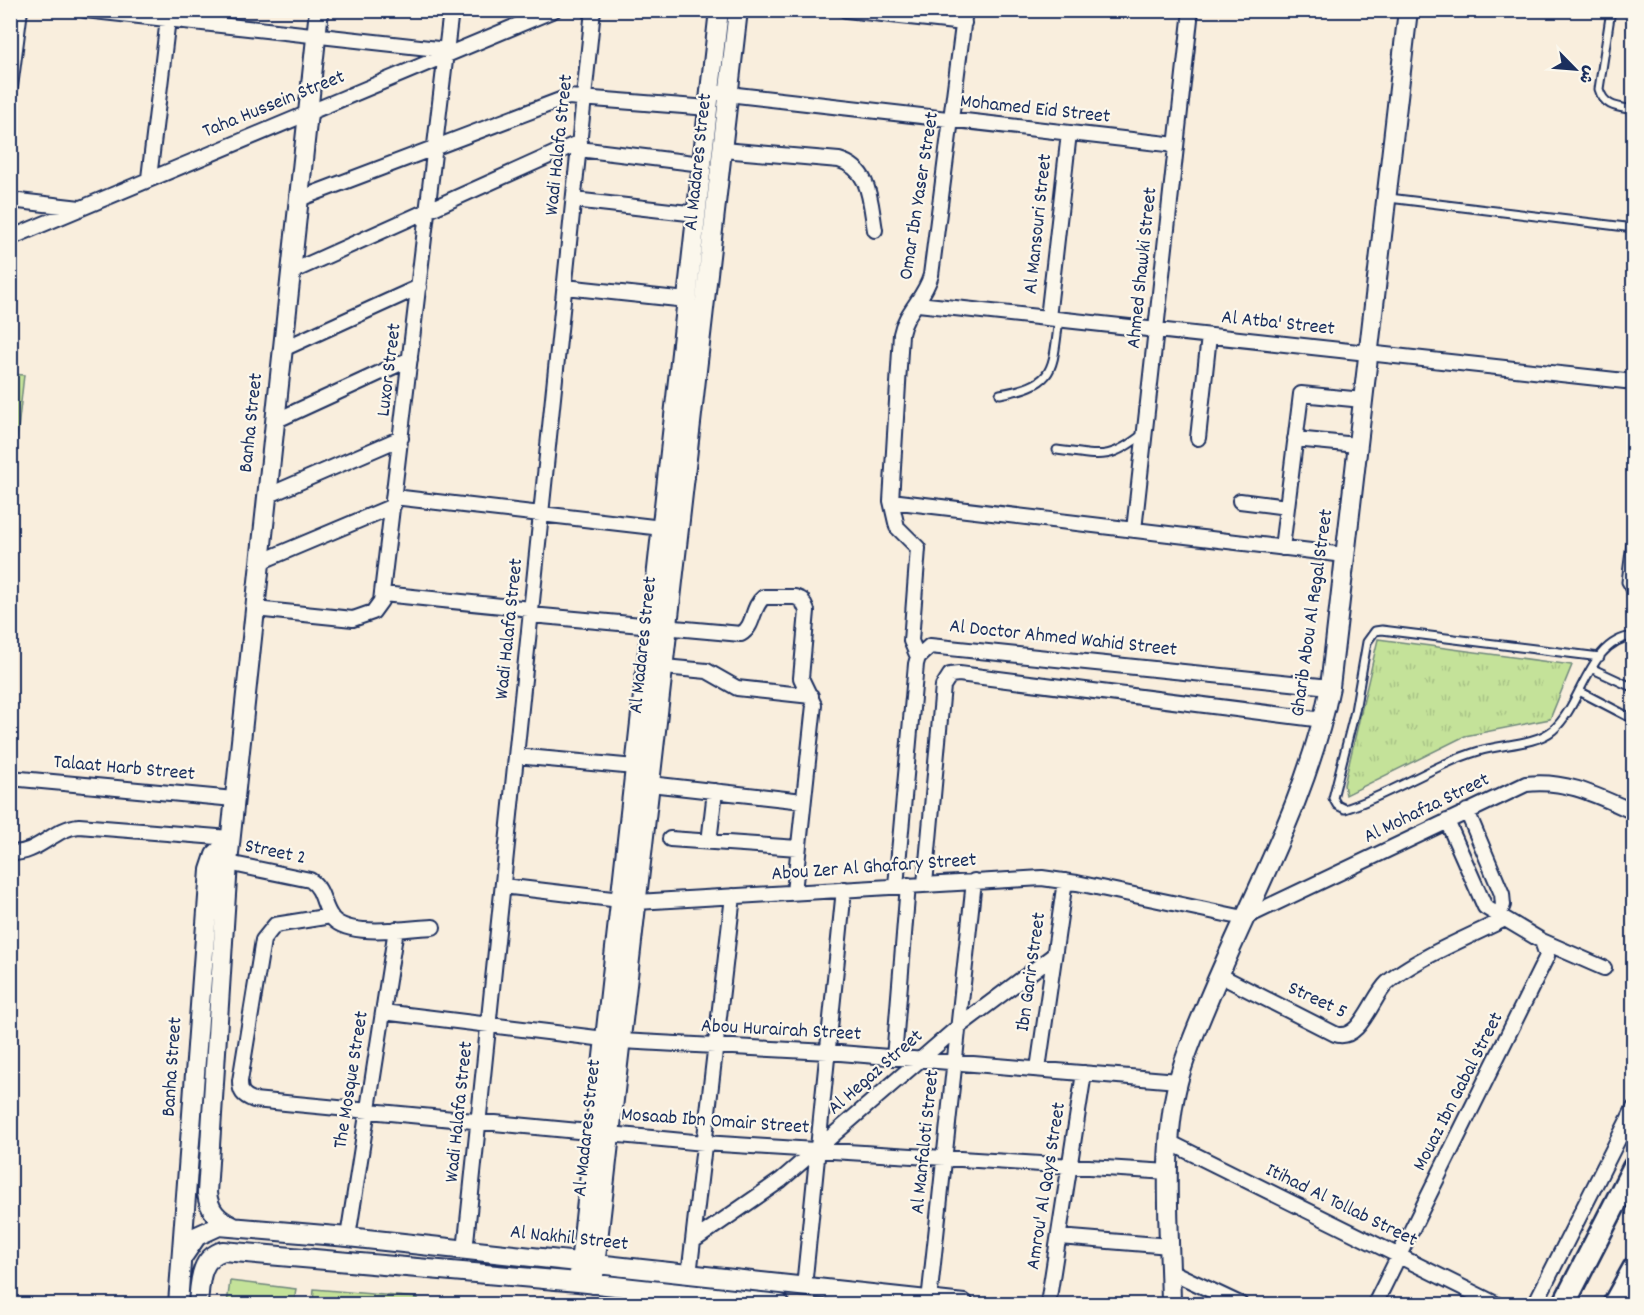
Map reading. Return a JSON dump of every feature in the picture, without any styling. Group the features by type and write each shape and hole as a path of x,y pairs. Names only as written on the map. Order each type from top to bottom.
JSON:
{"main road":[{"name":"Banha Street","path":"210,1209 207,1193 230,840 319,10"},
{"name":"Al Madares Street","path":"586,1283 629,901 650,784 664,667 659,628 662,528 719,10"},
{"name":"Al Madares Street","path":"629,901 635,767 659,628 723,150 738,10"},
{"name":"Gharib Abou Al Regal Street","path":"1171,1305 1169,1142 1178,1081 1219,975 1302,789 1323,720 1345,555 1408,10"},
{"name":"Banha Street","path":"178,1305 210,870 215,855 230,840"},
{"path":"1564,1305 1634,1167"},
{"path":"185,1214 188,1220 200,1222 205,1220 210,1209 234,1227"},
{"name":"Al Nakhil Street","path":"182,1258 190,1243 204,1232 219,1226 348,1237 964,1305"},
{"path":"198,1305 204,1267 216,1253 223,1251 586,1283 780,1305"},
{"path":"1614,1305 1634,1268"}],"street":[{"path":"10,87 20,10"},
{"path":"85,10 169,15 446,52"},
{"name":"Luxor Street","path":"383,594 451,10"},
{"name":"Taha Hussein Street","path":"10,238 446,52 554,10"},
{"name":"Wadi Halafa Street","path":"465,1251 593,10"},
{"path":"846,10 965,17"},
{"name":"Ahmed Shawki Street","path":"1134,530 1191,10"},
{"path":"149,178 169,15"},
{"name":"Omar Ibn Yaser Street","path":"918,657 911,641 918,548 897,526 891,501 901,334 906,317 918,304 932,275 965,17"},
{"name":"Mohamed Eid Street","path":"299,199 563,98 585,96 710,100 729,95 1176,145"},
{"name":"Al Mansouri Street","path":"1053,319 1069,133"},
{"path":"291,272 428,209 580,145 702,164"},
{"path":"723,150 839,160 853,166 866,183 875,230"},
{"path":"10,200 82,208"},
{"path":"574,200 697,214"},
{"path":"565,286 687,300"},
{"path":"283,349 419,287"},
{"name":"Al Atba' Street","path":"918,304 1634,382"},
{"path":"1198,438 1209,336"},
{"path":"275,421 410,359"},
{"path":"1282,548 1301,394 1363,400"},
{"path":"267,496 401,438"},
{"path":"1295,439 1358,445"},
{"path":"891,501 1345,555"},
{"path":"1240,501 1287,507"},
{"path":"260,561 394,502 541,514 662,528"},
{"path":"255,609 360,618 378,607 383,594 659,628 741,634 748,629 757,603 764,597 799,598 805,603 807,611 801,678 814,705 794,892"},
{"name":"Al Doctor Ahmed Wahid Street","path":"918,657 930,646 938,645 1329,687"},
{"path":"894,1058 902,885 918,657"},
{"path":"664,667 707,671 737,688 811,696"},
{"path":"925,884 943,686 950,675 959,674 1323,720"},
{"path":"516,756 635,767"},
{"name":"Talaat Harb Street","path":"10,778 234,799"},
{"name":"Al Mohafza Street","path":"1244,918 1526,784 1555,782 1583,790 1634,812"},
{"path":"650,784 803,801"},
{"path":"709,842 715,791"},
{"path":"1467,811 1502,894 1502,917"},
{"path":"1447,821 1483,904 1488,910 1542,941 1604,968"},
{"path":"10,854 31,849 73,826 230,840"},
{"path":"670,839 798,848"},
{"name":"Street 2","path":"228,863 310,880 319,887 331,916"},
{"name":"Abou Zer Al Ghafary Street","path":"503,886 629,901 1030,878 1065,881 1244,918"},
{"name":"Al Manfaloti Street","path":"929,1301 974,881"},
{"name":"Ibn Garir Street","path":"1038,1069 1065,881"},
{"path":"804,1287 844,889"},
{"path":"689,1275 733,896"},
{"path":"331,916 349,929 433,927"},
{"name":"Mosaab Ibn Omair Street","path":"331,916 284,923 267,932 263,940 240,1090 246,1097 254,1100 704,1143 818,1148 1169,1172"},
{"name":"Street 5","path":"1219,975 1335,1034 1345,1036 1354,1032 1374,999 1396,976 1502,917"},
{"name":"The Mosque Street","path":"348,1237 396,928"},
{"name":"Mouaz Ibn Gabal Street","path":"1375,1305 1544,967 1546,951 1542,941"},
{"name":"Al Hegaz Street","path":"693,1241 780,1180 958,1027 1054,955"},
{"name":"Abou Hurairah Street","path":"383,1012 613,1040 828,1052 1178,1081"},
{"name":"Amrou' Al Qays Street","path":"1048,1305 1084,1073"},
{"path":"1535,1305 1634,1108"},
{"name":"Itihad Al Tollab Street","path":"1169,1142 1496,1305"},
{"path":"1059,1237 1170,1246"},
{"path":"1170,1271 1240,1305"}],"lane":[{"path":"1611,10 1599,89 1601,96 1611,105 1634,110"},
{"path":"1386,198 1634,228"},
{"path":"1000,394 1030,388 1047,375 1052,366 1053,319"},
{"path":"1057,450 1104,456 1114,454 1145,432"},
{"path":"1634,520 1626,582 1634,596"},
{"path":"1600,657 1382,630 1375,632 1367,642 1355,711 1333,798 1337,805 1345,809 1478,751 1539,738 1560,723 1600,657 1612,644 1634,636"},
{"path":"1593,669 1634,688"},
{"path":"1579,691 1627,716"}],"green space":[{"path":"10,374 24,375 11,493"},
{"path":"1378,639 1572,665 1550,719 1465,736 1346,795 1344,785"},
{"path":"230,1281 296,1289 294,1304 227,1304"},
{"path":"314,1289 418,1298 417,1304 313,1304"}]}
